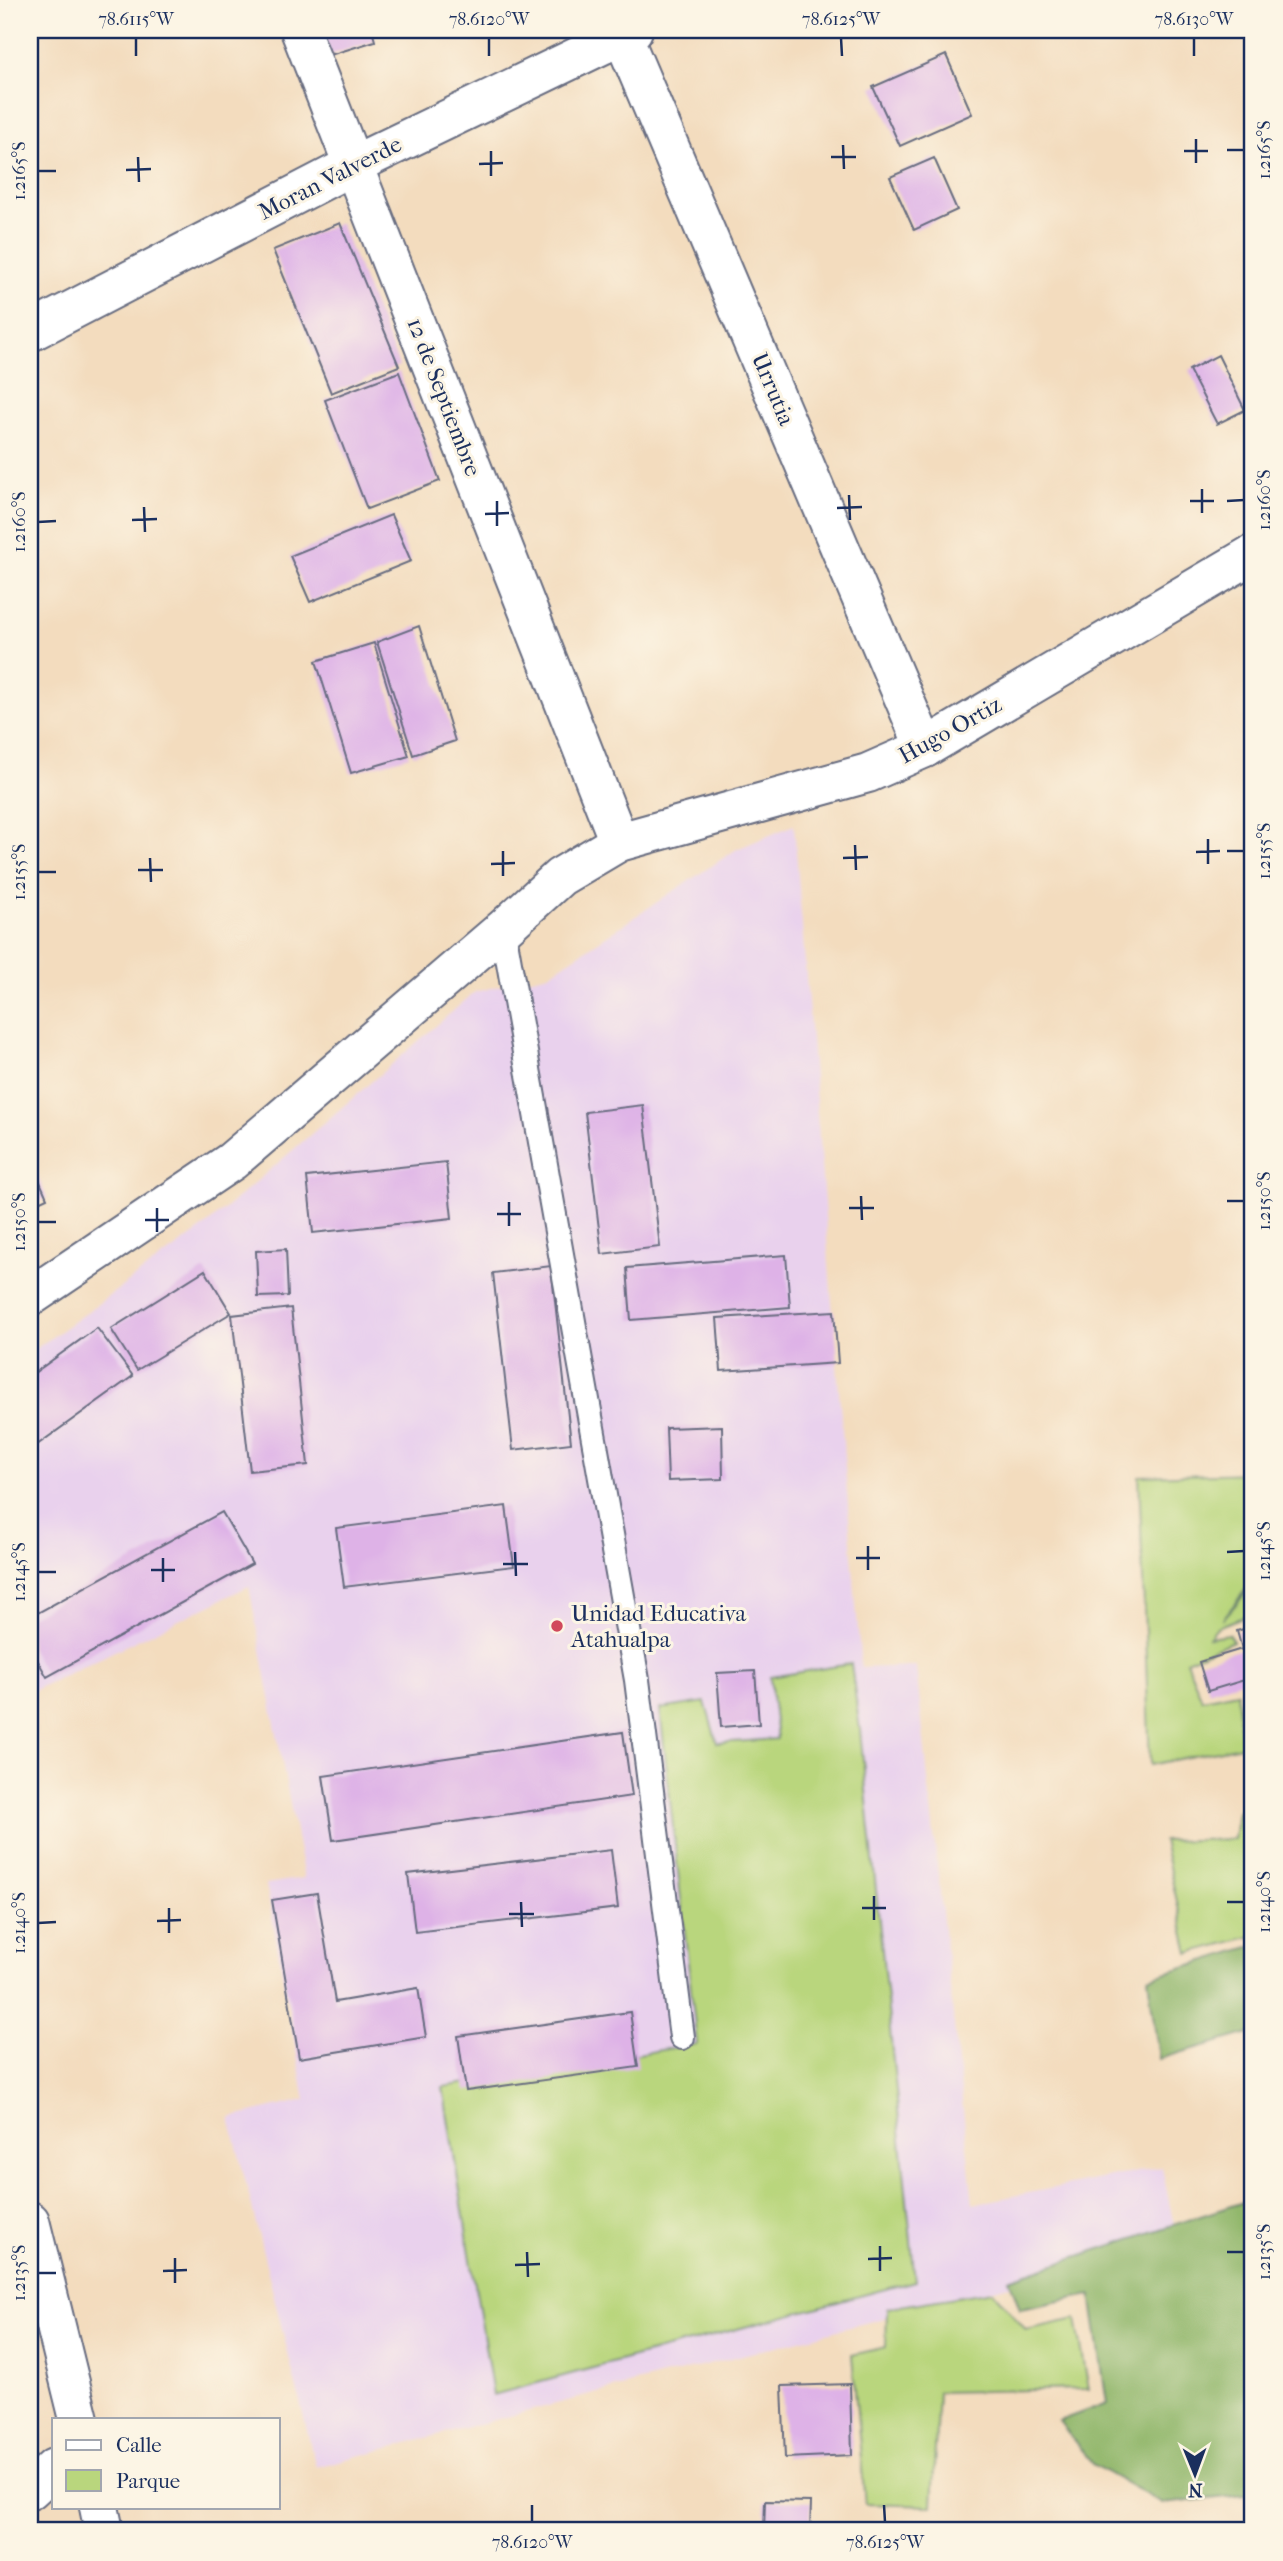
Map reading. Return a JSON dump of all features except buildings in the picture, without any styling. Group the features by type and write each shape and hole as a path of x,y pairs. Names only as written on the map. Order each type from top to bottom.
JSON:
{"street":[{"name":"12 de Septiembre","path":"300,30 619,842"},
{"name":"Moran Valverde","path":"30,332 353,165 625,32"},
{"name":"Urrutia","path":"625,32 925,748"},
{"name":"Hugo Ortiz","path":"30,1297 232,1161 561,877 619,842 868,773 925,748 1253,554"},
{"path":"30,2221 79,2418"},
{"path":"30,2490 52,2470"},
{"path":"99,2508 104,2531"}],"lane":[{"path":"503,929 637,1680 682,2037"}],"shaded area":[{"name":"Unidad Educativa Atahualpa","path":"794,825 861,1668 916,1666 973,2204 1162,2167 1177,2241 316,2467 230,2118 305,2100 266,1884 304,1878 249,1586 30,1692 30,1353 203,1228 475,992 549,974 737,849"}],"green space":[{"path":"1253,1473 1253,1580 1222,1620 1253,1585 1253,1613 1217,1627 1209,1637 1228,1634 1233,1641 1186,1661 1202,1699 1237,1692 1241,1746 1150,1765 1139,1476"},
{"path":"851,1664 860,1730 915,2281 493,2395 443,2087 697,2044 660,1709 705,1702 717,1743 777,1739 770,1677"},
{"path":"1253,1810 1253,1936 1189,1953 1163,1841 1234,1839 1238,1811"},
{"path":"1253,1946 1253,2032 1159,2059 1148,1978"},
{"path":"1249,2200 1253,2215 1253,2494 1163,2504 1092,2464 1059,2421 1107,2403 1091,2295 1020,2309 1009,2279"},
{"path":"993,2291 1026,2330 1076,2319 1089,2389 938,2392 932,2506 865,2504 852,2355 886,2347 887,2308"}],"place":[{"name":"Unidad Educativa Atahualpa","path":"557,1626"}]}
